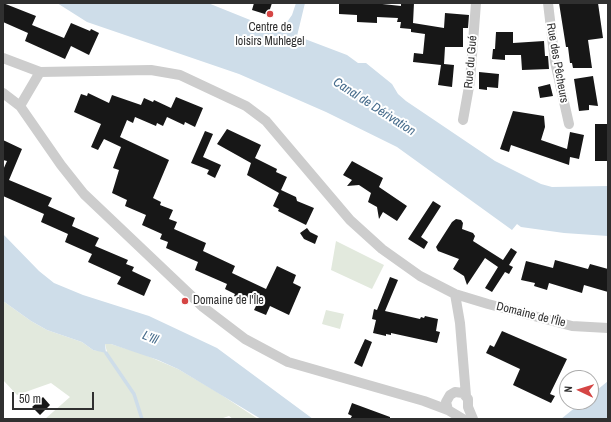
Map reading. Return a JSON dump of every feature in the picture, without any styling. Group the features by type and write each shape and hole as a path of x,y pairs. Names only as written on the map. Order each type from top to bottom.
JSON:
{"street":[{"name":"Rue du Gué","path":"463,120 470,81 476,3"},
{"name":"Rue des Pêcheurs","path":"548,3 556,62 569,124"},
{"name":"Domaine de l'Île","path":"3,58 40,72 161,71 180,75 246,106 275,129 350,220 368,237 407,268 455,294 488,304 572,326 608,328"},
{"path":"20,106 40,72"},
{"path":"3,93 20,106 61,165 84,194 203,307 245,339 274,356 305,368 424,401 456,414 462,414 468,407"},
{"path":"455,294 460,324 466,396 468,399 468,407 473,419"},
{"path":"456,414 451,395 464,369"},
{"path":"424,401 436,401 451,395 463,393 466,396"}],"shaded area":[{"path":"336,241 384,265 372,289 331,270"},
{"path":"3,301 31,321 47,330 82,342 93,350 107,352 105,344 111,344 143,354 178,369 258,419 233,419 229,416 220,419 45,419 70,397 51,383 17,395 3,380"},
{"path":"326,310 344,314 340,329 322,324"}],"water":[{"name":"Canal de Dérivation","path":"57,3 208,3 280,32 292,15 296,3 305,3 297,36 347,55 358,63 366,63 392,84 398,94 406,101 495,161 541,184 552,187 608,186 608,236 564,233 521,227 517,224 512,230 397,147 326,112 239,74 87,22"},
{"name":"L'Ill","path":"3,234 39,271 54,283 83,295 149,316 217,348 313,419 261,419 178,369 158,360 111,344 105,344 106,353 93,350 82,342 47,330 31,321 3,301"},
{"path":"608,381 608,419 561,419 572,410 599,410 599,388"}],"building":[{"path":"3,3 36,16 32,25 64,38 71,23 99,33 89,55 71,46 65,59 25,41 28,33 3,22"},
{"name":"Centre de loisirs Muhlegel","path":"254,3 272,3 268,15 252,10"},
{"path":"339,3 373,3 401,6 401,3 414,3 413,23 444,28 445,13 469,15 468,28 463,28 463,47 445,47 444,64 454,65 452,87 438,85 441,65 413,62 414,53 423,54 425,34 411,32 411,29 400,28 401,22 397,22 398,18 377,17 377,23 357,22 357,15 339,14"},
{"path":"559,3 598,3 603,38 588,40 592,68 573,68 572,63 570,63"},
{"path":"496,32 513,32 513,43 544,41 545,56 548,56 549,69 522,70 521,55 505,55 505,60 492,59 493,49 495,49"},
{"path":"479,72 499,74 498,88 487,87 487,90 479,89"},
{"path":"593,76 598,106 589,105 589,110 579,111 574,79"},
{"path":"550,84 553,96 540,98 538,87"},
{"path":"88,93 109,103 112,95 141,105 144,98 153,102 154,100 171,108 176,97 203,108 195,127 185,122 184,125 167,117 163,126 157,123 156,126 135,117 133,123 127,120 120,137 169,160 153,198 161,202 160,205 173,210 169,219 177,222 174,229 206,243 203,251 235,266 232,273 266,289 277,266 296,275 293,283 301,287 289,315 270,306 266,315 254,310 256,306 234,296 235,294 225,289 227,284 195,270 198,262 166,248 168,242 160,239 162,234 142,225 146,215 125,206 127,200 112,193 119,170 113,168 121,147 104,139 98,150 91,147 101,124 74,112 81,94 87,96"},
{"path":"513,111 544,116 545,127 541,140 567,149 570,132 584,135 579,159 570,157 569,165 511,145 509,152 500,149"},
{"path":"595,124 608,124 608,161 595,161"},
{"path":"227,129 261,145 255,158 277,169 276,172 287,177 281,190 296,197 297,201 314,208 306,225 278,211 279,209 273,206 279,193 247,175 251,163 217,144"},
{"path":"205,131 213,134 203,157 221,165 215,178 207,174 209,170 191,163"},
{"path":"3,140 22,149 9,180 52,198 48,206 75,218 72,226 99,238 95,246 128,260 126,264 134,267 132,271 151,280 144,296 117,284 121,277 88,262 92,254 65,242 68,234 41,222 44,214 3,196 3,170 7,161 3,160"},
{"path":"352,161 383,178 379,187 407,206 397,221 383,212 379,219 377,207 368,202 371,193 359,185 347,186 352,180 343,175"},
{"path":"433,201 441,206 421,237 428,242 424,249 408,239"},
{"path":"456,219 461,220 463,223 462,229 473,233 475,236 473,241 503,260 511,248 517,252 509,265 513,267 509,274 505,272 492,292 485,288 498,267 485,258 467,285 464,276 453,269 459,259 438,251 436,247 452,222"},
{"path":"307,228 310,232 318,236 315,244 304,239 300,233"},
{"path":"555,260 588,269 590,264 608,269 608,292 584,285 582,293 549,283 547,290 534,286 535,283 521,280 526,261 553,268"},
{"path":"390,277 398,280 385,311 420,319 421,317 424,318 425,316 438,319 436,331 440,332 437,343 391,333 391,335 386,334 386,336 373,333 376,320 372,319 374,309 377,310"},
{"path":"502,331 567,359 562,370 559,370 559,375 550,394 555,396 551,403 513,385 520,369 486,353 490,345 494,347"},
{"path":"365,339 372,342 362,367 354,363"},
{"path":"43,397 50,405 40,415 32,407"},
{"path":"352,403 390,417 390,419 350,419 352,416 348,414"}],"waterway":[{"path":"106,353 134,394 142,419"}],"place":[{"name":"Centre de loisirs Muhlegel","path":"270,14"},
{"name":"Domaine de l'Île","path":"185,301"}]}
